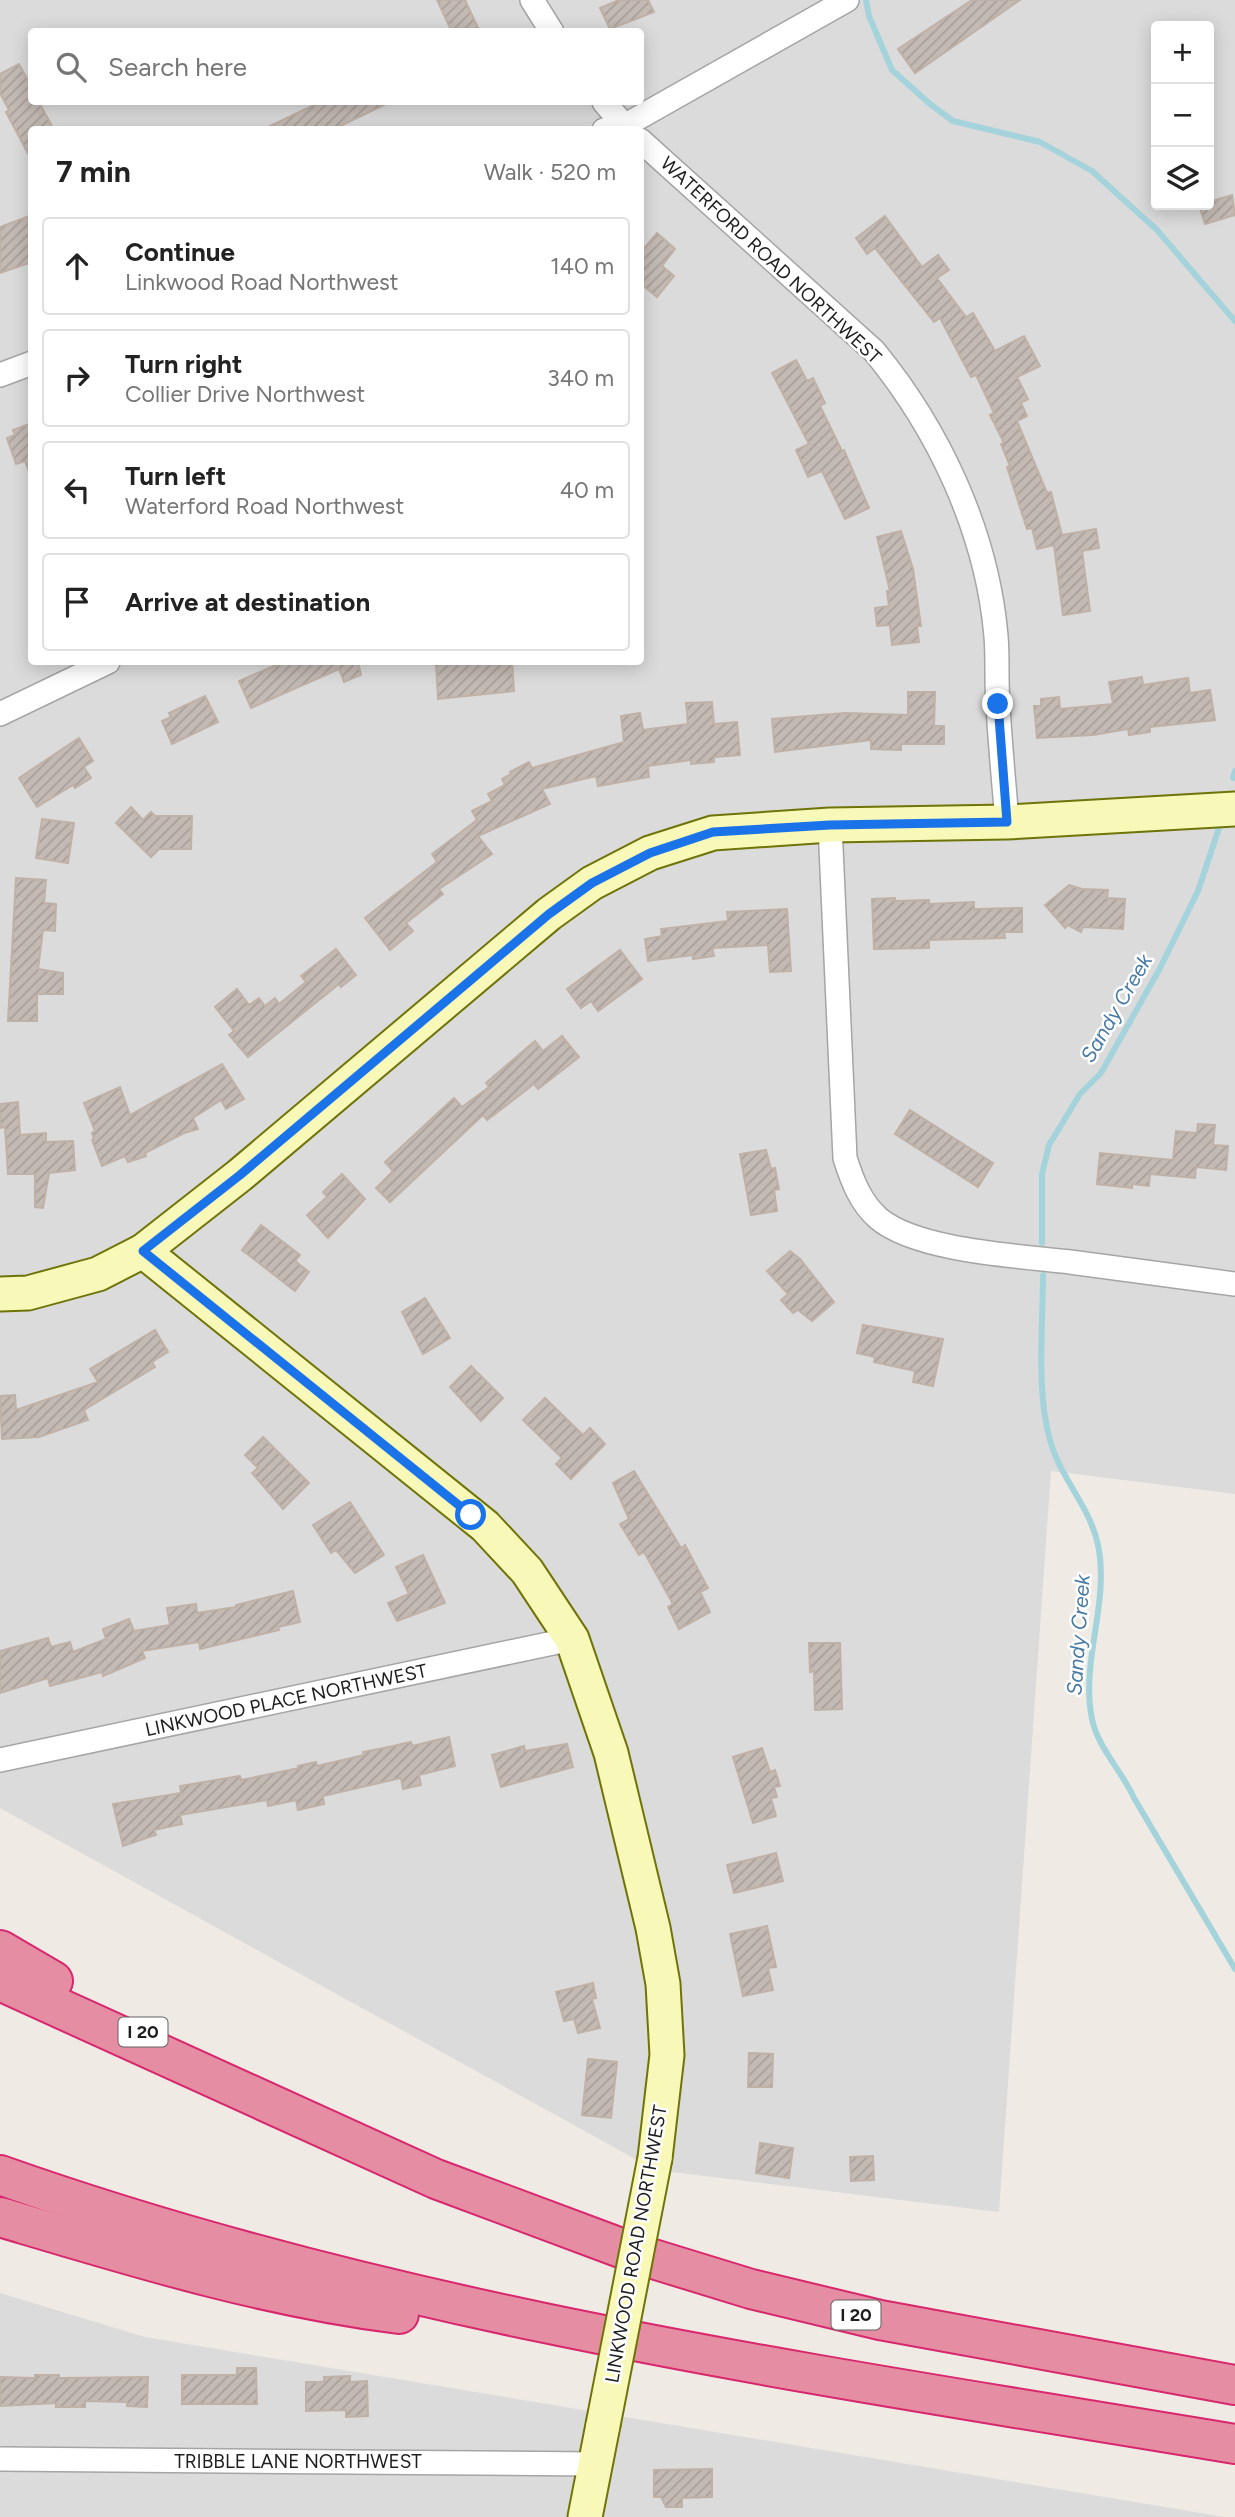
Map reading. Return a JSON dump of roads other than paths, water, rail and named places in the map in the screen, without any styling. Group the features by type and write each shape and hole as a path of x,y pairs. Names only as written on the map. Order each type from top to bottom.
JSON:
{"highway":[{"name":"I 20","path":"0,1950 287,2111 489,2201 581,2235 706,2276 880,2320 1235,2385"},
{"path":"0,1981 287,2111"},
{"path":"0,2175 109,2212 307,2269 437,2300 645,2343 1235,2444"},
{"path":"0,2217 209,2277 323,2303 645,2343"}],"street":[{"path":"532,0 550,28"},
{"path":"633,126 847,0"},
{"name":"WATERFORD ROAD NORTHWEST","path":"606,105 621,126"},
{"name":"WATERFORD ROAD NORTHWEST","path":"644,149 874,351 901,385 935,440 969,516 989,589 996,636 1007,822"},
{"path":"0,375 28,364"},
{"path":"0,714 102,665"},
{"path":"0,1294 28,1293 97,1273 143,1251 240,1175 549,914 592,883 650,853 713,832 830,825 1007,822 1235,809"},
{"path":"830,825 845,1158 853,1183 866,1206 879,1219 904,1233 963,1249 1235,1284"},
{"name":"LINKWOOD ROAD NORTHWEST","path":"143,1251 485,1527 527,1571 572,1639 611,1752 663,1984 667,2054 655,2158 585,2517"},
{"name":"LINKWOOD PLACE NORTHWEST","path":"0,1760 572,1639"},
{"name":"TRIBBLE LANE NORTHWEST","path":"0,2459 595,2464"}],"waterway":[{"name":"Sandy Creek","path":"866,0 869,16 892,70 930,104 953,121 1040,142 1092,171 1157,230 1235,321"},
{"name":"Sandy Creek","path":"1233,778 1235,771"},
{"name":"Sandy Creek","path":"1042,1243 1042,1174 1049,1145 1080,1094 1101,1073 1159,970 1198,891 1219,828"},
{"name":"Sandy Creek","path":"1043,1275 1042,1380 1046,1421 1055,1454 1089,1517 1098,1545 1101,1567 1089,1698 1095,1730 1235,1969"}]}
